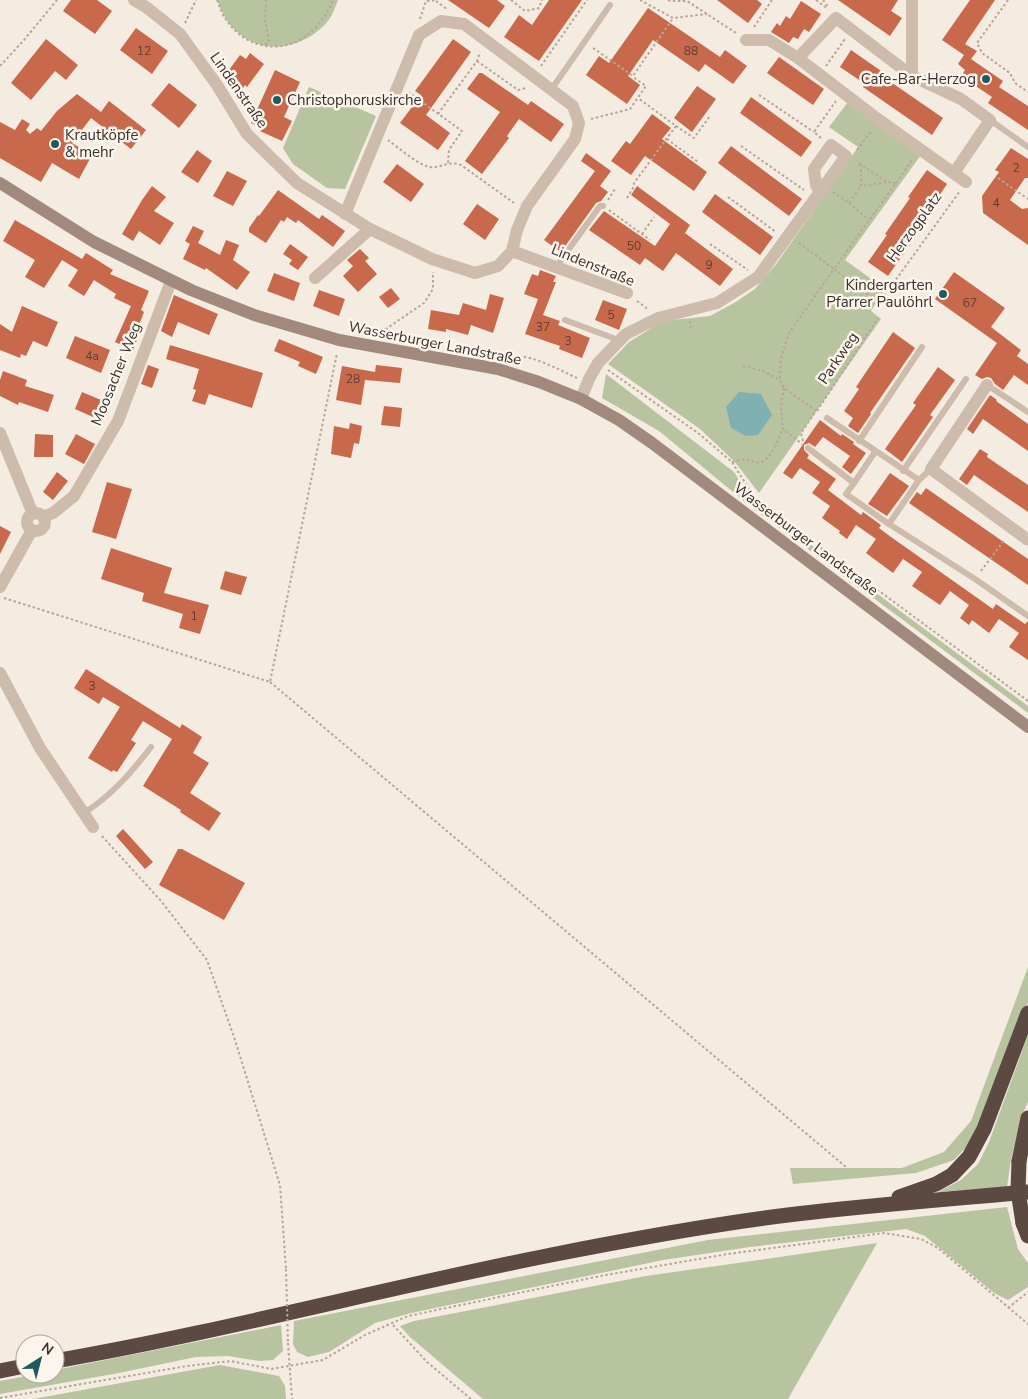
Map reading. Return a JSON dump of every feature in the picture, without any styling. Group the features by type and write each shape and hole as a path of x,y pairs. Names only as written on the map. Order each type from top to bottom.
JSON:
{"highway":[{"path":"869,1206 936,1184 952,1175 969,1157 984,1129 1028,1013"},
{"path":"1025,1230 1018,1191 1019,1161 1028,1118"},
{"path":"65,1359 204,1331 549,1255 712,1226 793,1214 1028,1192"},
{"path":"0,1371 15,1368"}],"street":[{"name":"Lindenstraße","path":"134,0 146,7 180,34 217,85 247,134 297,183 370,229 432,259 475,273 498,266 512,251 627,293"},
{"path":"912,0 912,76"},
{"path":"798,58 836,18 912,76 961,99 990,120 954,173"},
{"path":"345,214 418,35 441,21 464,24 530,82 551,90 572,106 579,123 575,140 524,210 512,251"},
{"path":"746,40 769,40 798,58 879,120 966,182"},
{"path":"582,399 589,379 598,363 626,334 658,318 717,303 758,277 820,192 849,157 831,145 814,169 816,185 820,192"},
{"name":"Wasserburger Landstraße","path":"0,183 94,242 171,281 254,315 339,340 498,369 539,382 582,399 619,420 652,443 1028,727"},
{"path":"315,278 370,229"},
{"name":"Moosacher Weg","path":"38,516 53,513 74,496 118,421 171,281"},
{"path":"987,385 931,469 1028,540"},
{"path":"0,433 38,516 28,521 29,527 32,530 0,587"},
{"path":"0,673 40,748 93,827"}],"lane":[{"path":"551,90 610,5"},
{"path":"990,120 1028,147"},
{"path":"556,267 600,206 603,206"},
{"path":"565,320 613,338 618,342"},
{"path":"859,442 922,347"},
{"path":"903,471 966,379"},
{"path":"987,385 1028,412"},
{"path":"827,418 859,442 919,480"},
{"path":"808,448 854,482"},
{"path":"875,452 846,494 1028,616"},
{"path":"889,524 919,480 931,469"},
{"path":"84,813 103,801 132,772 151,747"}],"path":[{"path":"0,66 57,0"},
{"path":"180,34 196,0"},
{"path":"217,0 224,17 235,31 248,40 264,46 281,47 308,35 324,17 333,0"},
{"path":"264,46 269,42 265,20 266,0"},
{"path":"418,35 416,29 426,1 436,0"},
{"path":"510,0 525,11 539,8 542,0"},
{"path":"477,61 518,90 530,82 587,0"},
{"path":"640,0 673,18 707,14"},
{"path":"668,0 671,2 687,1 746,40 772,0"},
{"path":"816,0 830,10"},
{"path":"1008,0 977,43 982,53 1010,73 1015,83 1028,92"},
{"path":"633,76 673,18"},
{"path":"438,114 477,61 482,38"},
{"path":"821,74 843,41"},
{"path":"579,123 630,109 646,86 584,42"},
{"path":"398,85 462,131 449,150 448,163"},
{"path":"814,132 843,92"},
{"path":"759,95 831,145"},
{"path":"638,98 694,138 710,116"},
{"path":"879,120 849,157 887,182"},
{"path":"627,198 634,188 634,183 676,126"},
{"path":"378,134 431,168 454,162 461,165 524,210"},
{"path":"666,139 698,162"},
{"path":"741,146 820,192 849,203 869,220"},
{"path":"816,411 784,388 780,380 781,358 789,333 920,149"},
{"path":"849,203 861,186 861,164"},
{"path":"998,178 1028,199"},
{"path":"861,186 887,182 896,183"},
{"name":"Herzogplatz","path":"834,269 879,303 966,182"},
{"path":"615,190 603,206 650,240"},
{"path":"728,197 834,269"},
{"path":"642,234 654,217"},
{"path":"710,244 758,277"},
{"path":"373,347 374,337 424,303 433,289 432,259"},
{"name":"Lindenstraße","path":"627,293 658,318"},
{"name":"Parkweg","path":"783,429 803,445 801,433 878,318"},
{"path":"270,682 339,340"},
{"path":"500,359 511,355 529,358 578,378 589,379"},
{"path":"598,363 698,433 732,462 756,500 1028,701"},
{"path":"743,366 763,371 780,380"},
{"path":"732,462 742,459 757,463 764,462 772,453 783,429 781,408 784,388"},
{"path":"975,579 1012,529"},
{"path":"0,597 270,682 846,1167"},
{"path":"93,827 161,901 207,960 235,1040 280,1185 292,1399"},
{"path":"0,1398 187,1366 231,1361 271,1369 291,1366 323,1360 364,1335 408,1316 600,1276 728,1254 884,1233 921,1239 938,1248 1028,1324"},
{"path":"1008,1308 1028,1292"},
{"path":"392,1324 427,1362 471,1399"}],"green space":[{"path":"217,0 338,0 330,19 319,31 296,43 270,46 246,39 235,30 227,20"},
{"path":"309,87 376,116 345,189 327,188 293,164 283,148"},
{"path":"848,102 921,155 845,260 885,289 871,311 881,319 759,493 734,461 700,429 608,364 629,342 663,321 710,316 755,289 777,263 858,147 829,127"},
{"path":"606,374 734,472 751,500 1028,706 1028,713 750,506 659,431 602,398"},
{"path":"1028,967 1028,1002 977,1136 954,1160 916,1173 793,1184 790,1168 902,1168 944,1152 971,1121"},
{"path":"1028,1035 1028,1102 1023,1113 1011,1159 1007,1187 938,1192 961,1180 978,1164 989,1142"},
{"path":"1007,1207 1018,1249 1028,1263 1028,1287 1008,1300 994,1293 925,1236 906,1229 750,1247 663,1260 411,1313 375,1323 329,1352 308,1357 297,1352 293,1344 294,1321 708,1240"},
{"path":"877,1243 788,1399 483,1399 410,1337 400,1326 414,1321 646,1276"},
{"path":"281,1325 283,1351 273,1360 260,1361 228,1356 196,1357 65,1383 65,1368"},
{"path":"220,1365 279,1376 285,1386 286,1399 33,1399"},
{"path":"15,1378 15,1384 57,1384 0,1394 0,1381"}],"water":[{"path":"739,392 761,394 772,415 758,435 746,436 731,428 726,407"}],"building":[{"path":"71,0 97,0 112,11 95,34 63,11"},
{"path":"448,0 497,0 505,6 489,28"},
{"path":"549,0 582,0 539,61 504,37 519,15 532,25"},
{"path":"717,0 757,0 762,4 748,23"},
{"path":"838,0 898,0 891,11 902,18 890,36"},
{"path":"970,0 995,0 965,44 977,51 971,59 1003,81 999,87 1028,106 1028,130 988,103 992,97 961,76 965,70 958,64 964,55 942,40"},
{"path":"801,1 821,14 809,32 804,29 798,39 793,37 789,43 771,32 777,23 780,26 786,16 790,19"},
{"path":"648,8 720,57 725,50 747,66 733,84 705,64 699,72 653,40 628,76 640,85 627,104 586,75 599,56 609,63"},
{"path":"136,28 168,51 152,74 120,50"},
{"path":"46,39 78,65 66,80 55,71 31,100 11,83"},
{"path":"453,39 471,52 426,115 450,133 438,150 400,123 421,95 415,91"},
{"path":"851,50 884,73 882,76 943,118 932,135 863,87 865,84 840,67"},
{"path":"250,53 264,64 247,87 245,85 243,88 226,74 240,55 246,59"},
{"path":"779,57 824,89 813,105 767,73"},
{"name":"Christophoruskirche","path":"275,70 300,82 284,117 292,121 282,141 260,131 262,128 251,123"},
{"path":"479,73 482,73 528,105 531,101 564,124 551,142 519,119 507,136 509,138 482,174 465,161 500,112 467,89"},
{"path":"169,83 197,105 179,128 151,105"},
{"path":"697,86 716,99 692,132 674,118"},
{"path":"77,94 101,112 109,101 146,130 131,149 91,118 72,143 92,155 79,179 52,163 41,182 0,158 0,122 15,130 22,119 30,124 26,130 30,134 37,128 41,131 57,111"},
{"path":"751,97 812,142 801,157 740,113"},
{"path":"652,114 671,128 662,139 707,172 694,191 645,156 631,175 611,161 626,141 630,144"},
{"path":"731,146 802,199 789,216 718,163"},
{"path":"1011,148 1028,159 1028,178 1025,178 1010,200 1022,209 1028,208 1028,245 983,213 982,196 999,172 995,170"},
{"path":"197,150 212,161 198,183 181,172"},
{"path":"586,153 611,171 600,186 608,192 601,201 596,203 561,252 544,240 595,171 581,161"},
{"path":"397,164 424,184 411,202 383,182"},
{"path":"927,170 947,184 888,276 868,262"},
{"path":"227,171 247,181 233,206 213,196"},
{"path":"152,186 166,197 154,211 174,223 160,245 139,231 133,241 122,234"},
{"path":"637,186 690,225 685,233 733,269 720,286 676,253 663,271 645,258 640,265 589,230 604,211 655,246 670,224 631,195"},
{"path":"278,190 319,219 322,215 345,231 333,247 298,220 296,223 287,217 284,222 281,220 266,243 249,232 249,228"},
{"path":"715,194 773,237 760,255 702,212"},
{"path":"477,204 499,219 485,240 463,224"},
{"path":"15,220 82,259 86,253 113,270 110,274 149,291 141,310 144,312 139,325 142,327 133,350 115,342 131,306 114,298 116,294 94,280 84,296 68,286 78,270 62,260 44,288 25,277 35,260 3,241"},
{"path":"193,226 204,231 198,243 220,255 226,240 239,245 233,260 250,272 237,290 206,268 205,270 183,259 190,244 185,241"},
{"path":"290,244 308,257 298,270 289,264 292,260 283,254"},
{"path":"360,249 369,258 365,261 377,274 358,292 343,276 353,266 347,260"},
{"path":"540,270 556,276 553,282 556,282 543,315 560,321 558,325 590,338 582,358 559,349 560,346 525,334 538,299 524,294 532,274 538,276"},
{"path":"954,272 1005,308 991,327 1021,350 1017,356 1028,364 1028,385 1014,375 1003,390 991,378 982,379 975,375 997,343 935,299"},
{"path":"274,273 300,283 294,301 267,291"},
{"path":"391,288 400,299 388,308 379,297"},
{"path":"319,290 345,299 339,316 313,306"},
{"path":"490,294 504,298 493,333 471,325 468,335 446,329 446,332 428,329 431,310 459,315 463,303 486,310"},
{"path":"174,295 218,314 209,335 178,322 172,337 161,331"},
{"path":"603,300 627,309 619,330 595,320"},
{"path":"22,306 58,322 47,347 33,341 26,356 21,354 20,358 0,350 0,324 12,332"},
{"path":"893,332 915,348 858,433 848,426 853,418 844,411 859,389 856,387"},
{"path":"75,336 110,350 101,373 66,358"},
{"path":"279,339 323,357 316,374 298,366 300,362 274,351"},
{"path":"170,345 263,373 252,408 209,394 205,405 192,401 196,390 193,389 199,369 166,359"},
{"path":"148,365 159,369 152,388 141,384"},
{"path":"376,365 402,368 400,383 365,380 361,405 336,400 342,366 375,372"},
{"path":"938,367 955,380 930,415 933,417 902,462 885,449 916,405 913,403"},
{"path":"3,371 27,380 25,386 54,395 48,412 19,402 18,405 0,396 0,380"},
{"path":"82,392 101,400 93,417 75,409"},
{"path":"990,395 1028,424 1028,451 983,419 973,434 967,429"},
{"path":"384,406 402,408 400,427 381,425"},
{"path":"820,420 841,436 842,434 854,442 853,444 866,453 851,474 842,467 850,456 823,437 815,447 809,443 804,445 804,450 809,455 807,458 836,479 828,490 861,515 863,512 881,525 879,528 891,537 993,609 996,604 1025,624 1028,621 1028,660 1009,647 1019,633 999,619 989,633 972,620 969,625 960,618 969,605 950,591 940,605 912,586 922,572 903,559 893,573 866,553 876,539 856,525 847,539 839,533 840,531 822,518 830,506 812,493 820,482 800,468 792,479 783,473"},
{"path":"350,423 362,426 359,444 354,443 351,458 331,454 334,426 349,429"},
{"path":"35,434 53,435 53,457 34,457"},
{"path":"76,434 95,444 84,464 65,454"},
{"path":"980,449 988,454 987,457 1028,485 1028,512 974,475 967,485 959,479"},
{"path":"57,472 68,481 53,500 43,492"},
{"path":"890,473 909,486 887,516 868,504"},
{"path":"107,482 132,489 116,539 92,532"},
{"path":"926,488 1028,559 1028,585 909,503 917,492 921,495"},
{"path":"0,526 11,532 0,554"},
{"path":"111,548 172,568 164,593 209,605 200,634 179,628 183,614 142,601 144,593 101,579"},
{"path":"225,571 247,577 241,595 220,589"},
{"path":"86,669 180,728 182,724 202,737 193,753 209,763 190,793 221,813 209,831 180,812 181,810 143,786 172,739 143,721 131,740 136,743 117,772 113,770 112,772 88,758 120,707 103,697 99,704 74,688"},
{"path":"123,829 153,862 145,869 116,836"},
{"path":"178,849 182,849 245,883 224,920 159,885"}],"place":[{"name":"Cafe-Bar-Herzog","path":"986,79"},
{"name":"Christophoruskirche","path":"277,100"},
{"name":"Krautköpfe & mehr","path":"55,144"},
{"name":"Kindergarten Pfarrer Paulöhrl","path":"943,294"}]}
